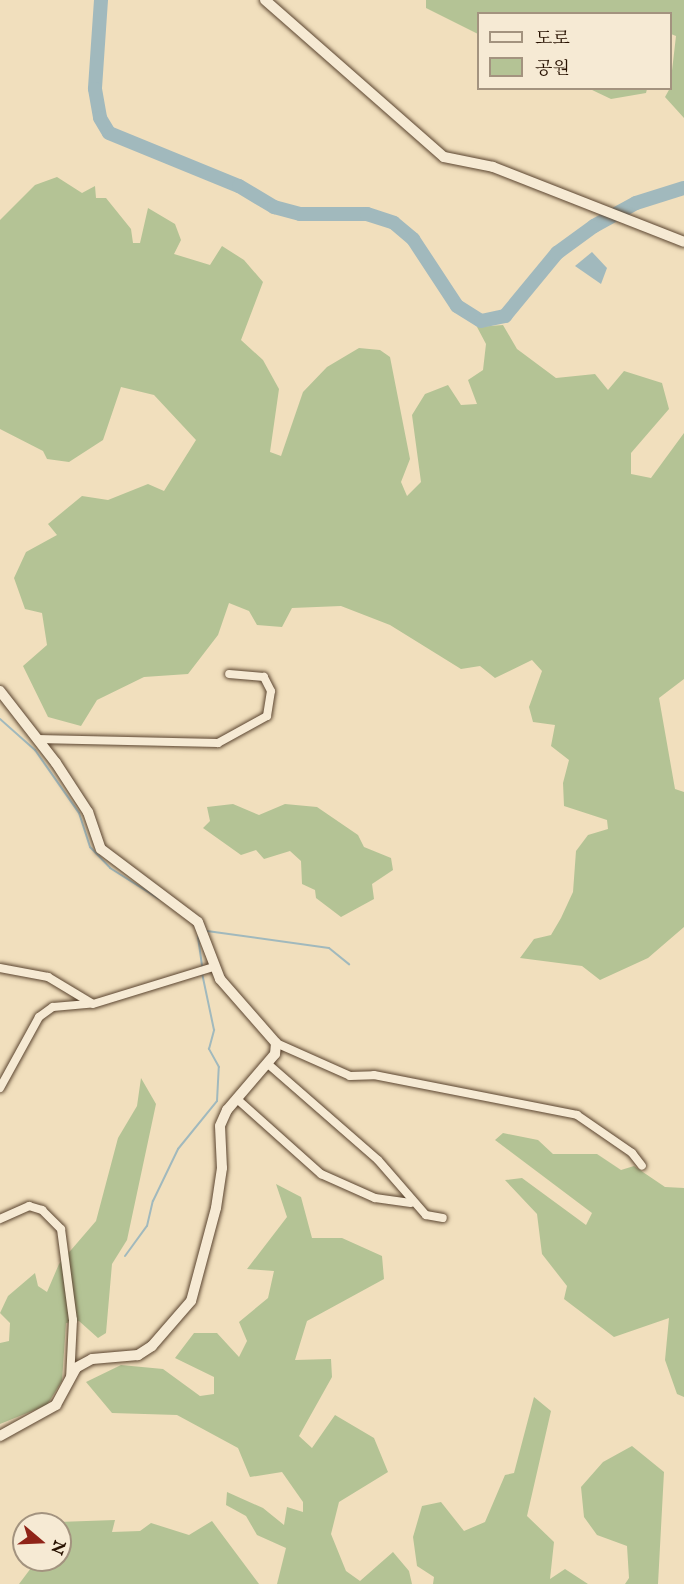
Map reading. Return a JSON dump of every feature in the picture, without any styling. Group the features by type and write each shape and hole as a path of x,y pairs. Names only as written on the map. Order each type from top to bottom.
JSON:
{"street":[{"path":"265,0 444,157 502,170 684,242"},
{"path":"33,738 218,743 267,716 271,691 264,677 229,674"},
{"path":"0,691 33,738 56,763 88,813 101,849 203,932 213,967 276,1043 350,1076 374,1075 577,1115 632,1153 642,1166"},
{"path":"0,1088 39,1017 53,1007 93,1004 213,967"},
{"path":"0,968 48,977 93,1004"},
{"path":"0,1436 56,1405 76,1368 92,1359 138,1355 153,1346 191,1301 216,1208 222,1168 220,1126 237,1099 267,1064 276,1043"},
{"path":"267,1064 378,1160 411,1203 426,1215 443,1218"},
{"path":"237,1099 321,1174 375,1198 411,1203"},
{"path":"0,1219 28,1206 42,1210 61,1229 74,1320 70,1379"}],"green space":[{"path":"426,0 684,0 684,118 665,97 669,90 672,90 676,36 672,34 672,12 477,12 477,34 426,8"},
{"path":"592,90 647,90 646,93 611,99"},
{"path":"57,177 82,193 95,186 96,198 106,198 131,229 133,243 140,243 148,208 175,224 181,240 174,254 210,265 222,246 244,260 263,282 241,340 263,360 279,389 270,452 281,456 303,392 327,367 359,348 380,350 390,357 410,459 401,482 407,496 421,482 412,415 425,394 448,385 461,405 477,404 468,380 483,370 486,344 477,327 503,325 517,349 556,378 595,374 608,390 624,371 662,383 669,409 631,453 631,474 651,478 684,433 684,679 659,698 675,789 684,792 684,927 648,958 600,980 582,966 520,958 534,939 551,935 561,918 573,892 576,851 588,835 608,829 607,820 564,806 563,783 569,760 551,746 555,725 533,722 529,707 542,671 532,660 495,678 480,666 461,669 390,625 341,606 292,608 282,627 257,625 249,611 229,603 218,635 188,674 144,677 97,700 81,726 48,717 23,666 47,645 42,613 25,609 14,578 26,552 57,535 48,524 82,496 108,500 148,484 164,491 196,440 154,395 121,387 103,440 69,462 47,459 43,451 0,429 0,220 35,185"},
{"path":"233,804 259,815 285,804 317,807 358,835 364,847 391,858 393,870 372,884 374,899 341,917 316,898 315,890 302,884 301,861 290,851 264,859 256,850 241,855 203,828 210,821 207,807"},
{"path":"141,1078 156,1104 127,1240 112,1264 106,1333 98,1338 79,1321 66,1323 62,1381 47,1405 0,1424 0,1343 9,1341 10,1323 0,1313 8,1296 35,1273 38,1286 47,1292 59,1264 96,1221 118,1138 137,1106"},
{"path":"503,1133 538,1140 553,1154 597,1154 621,1170 634,1166 665,1187 684,1188 684,1397 677,1394 665,1360 669,1318 614,1337 564,1299 567,1286 542,1254 537,1214 505,1180 522,1178 586,1225 592,1213 495,1140"},
{"path":"276,1184 301,1197 312,1238 342,1238 382,1256 384,1279 307,1321 295,1360 331,1359 332,1377 299,1436 312,1448 335,1415 374,1438 388,1472 339,1502 331,1534 346,1571 360,1581 393,1552 409,1571 412,1584 277,1584 286,1548 257,1535 246,1516 226,1505 227,1492 263,1508 284,1525 287,1507 303,1512 303,1502 282,1472 250,1477 238,1448 177,1415 112,1413 86,1382 121,1365 163,1369 200,1396 214,1394 214,1377 175,1358 194,1333 217,1333 239,1357 247,1341 239,1322 268,1298 274,1271 247,1269 287,1217"},
{"path":"534,1397 551,1411 527,1516 554,1542 550,1579 565,1569 588,1584 433,1584 434,1577 417,1566 413,1537 422,1506 441,1502 464,1531 485,1522 505,1475 514,1473"},
{"path":"632,1446 664,1472 658,1584 625,1584 629,1578 627,1546 597,1535 584,1517 581,1487 603,1462"},
{"path":"115,1520 112,1532 140,1531 151,1523 189,1535 212,1521 259,1584 19,1584 28,1572 72,1572 72,1522"}],"water":[{"path":"592,252 607,268 601,284 575,266"}],"waterway":[{"path":"101,0 95,89 100,118 109,133 239,186 274,207 300,214 367,214 394,223 413,239 457,306 481,321 505,316 557,253 594,226 636,203 684,188"},
{"path":"0,719 35,750 79,813 90,847 110,868 159,899"},
{"path":"207,931 329,948 349,964"},
{"path":"198,937 202,967"},
{"path":"125,1256 147,1226 153,1201 178,1149 217,1101 219,1067 209,1049 214,1030 202,973"}]}
